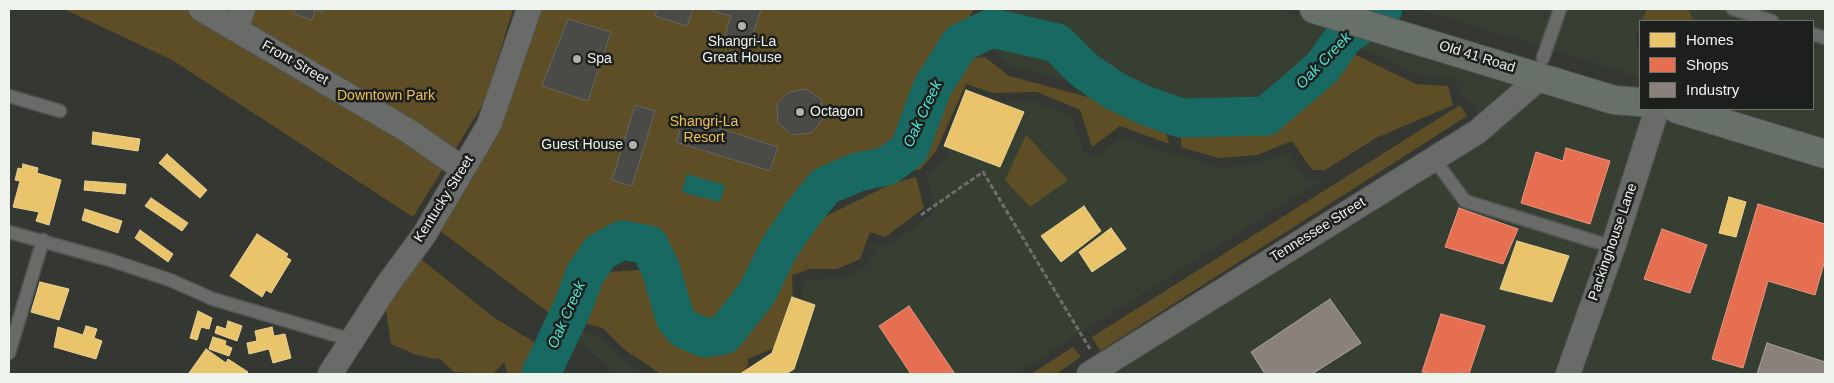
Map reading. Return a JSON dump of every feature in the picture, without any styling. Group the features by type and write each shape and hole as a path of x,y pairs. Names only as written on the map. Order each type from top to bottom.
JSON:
{"street":[{"name":"Front Street","path":"201,9 239,19 407,130 463,170"},
{"name":"Kentucky Street","path":"330,374 388,284 424,235 488,125 529,9"},
{"name":"Old 41 Road","path":"1314,9 1421,31 1542,68 1624,84 1639,92"},
{"name":"Old 41 Road","path":"1377,9 1421,31"},
{"name":"Old 41 Road","path":"1542,68 1614,100 1639,102"},
{"name":"Tennessee Street","path":"1095,371 1477,132 1542,68"},
{"name":"Packinghouse Lane","path":"1568,374 1613,247 1657,110"},
{"path":"1680,110 1825,154"}],"lane":[{"path":"1542,68 1560,9"},
{"path":"1733,9 1769,20"},
{"path":"9,96 60,111"},
{"path":"1434,159 1465,201 1613,247"},
{"path":"9,232 43,240 170,280 213,298 352,340"},
{"path":"9,353 43,240"}],"path":[{"path":"922,215 983,172 1095,371"}],"shaded area":[{"path":"986,9 1275,9 1413,49 1665,117 1825,166 1825,374 1074,374 1088,365 1091,355 1096,360 1477,119 1477,113 1467,98 1461,96 1455,79 1418,74 1343,41 1337,44 1275,106 1244,114 1189,116 1175,125 1172,117 1166,113 1090,87 1013,67 989,48 962,49"},
{"path":"1419,9 1647,9 1643,20 1639,20 1639,29 1635,39 1639,51 1639,79 1628,73"},
{"path":"1688,9 1825,9 1825,143 1718,110 1814,110 1814,20 1694,20"},
{"path":"1035,102 1072,116 1082,149 1089,156 1099,155 1122,137 1166,153 1174,153 1220,168 1259,164 1288,153 1305,178 1322,180 1016,374 758,374 758,365 783,355 803,310 803,282 812,279 842,278 864,268 869,263 877,244 885,247 891,245 933,213 934,206 927,178 946,155 961,117 994,103"},
{"path":"568,328 598,336 620,358 644,374 619,374 562,331"}],"green space":[{"name":"Downtown Park","path":"64,9 513,9 484,103 413,217 172,60"},
{"name":"Shangri-La Resort","path":"537,9 974,9 926,89 906,145 874,161 817,181 769,248 750,292 720,332 704,331 688,325 681,316 668,271 653,241 620,235 597,247 579,274 560,321 439,230 488,151 500,126"},
{"path":"1647,9 1688,9 1694,20 1642,20"},
{"path":"1346,50 1416,84 1448,86 1453,105 1376,138 1325,170 1312,170 1292,141 1257,155 1218,158 1181,147 1181,133 1190,126 1246,123 1281,115"},
{"path":"985,57 1009,76 1088,97 1164,122 1169,144 1120,126 1092,147 1080,110 1037,92 993,93 966,84 936,151 920,170 908,170 928,115 963,59"},
{"path":"1460,105 1467,116 1100,351 1092,337"},
{"path":"1026,135 1068,180 1030,207 1005,180"},
{"path":"916,177 924,208 885,237 870,232 860,259 837,269 810,269 792,275 793,306 779,346 748,359 747,374 661,374 625,350 603,328 575,321 584,296 601,272 642,270 656,278 661,304 670,328 712,347 736,329 758,304 776,252 808,233 818,220 893,183"},
{"path":"421,259 493,317 534,342 530,374 508,374 504,362 493,374 454,372 439,358 434,359 414,354 391,344 386,309"},
{"path":"1073,347 1081,357 1056,374 1031,374"}],"water":[{"path":"687,174 725,185 720,202 682,192"}],"building: Homes":[{"path":"966,90 1024,112 1000,167 944,146"},
{"path":"93,132 140,139 138,151 92,144"},
{"path":"167,154 207,190 200,198 159,163"},
{"path":"23,164 38,168 37,173 61,180 49,225 36,221 39,212 13,207 20,181 15,180 18,168 22,169"},
{"path":"85,181 126,184 125,194 84,190"},
{"path":"1729,197 1746,202 1736,237 1719,233"},
{"path":"151,198 188,223 182,231 145,206"},
{"path":"1084,206 1101,231 1061,262 1041,236"},
{"path":"85,209 122,221 118,233 82,220"},
{"path":"1111,228 1126,249 1092,272 1079,252"},
{"path":"140,230 173,254 168,262 135,238"},
{"path":"257,234 288,254 286,257 291,260 271,293 266,290 262,297 230,276"},
{"path":"1517,241 1569,256 1552,302 1500,289"},
{"path":"40,282 69,289 59,320 31,312"},
{"path":"792,297 815,305 794,369 786,374 740,374 772,353"},
{"path":"198,311 212,318 209,329 201,327 197,340 190,338"},
{"path":"228,321 242,326 237,341 215,333 217,326 226,329"},
{"path":"86,326 97,329 94,338 102,341 96,359 54,347 58,327 83,335"},
{"path":"272,327 274,336 285,334 291,358 273,363 269,349 249,354 247,343 257,341 255,331"},
{"path":"213,337 226,341 225,345 232,348 229,356 209,349"},
{"path":"206,349 226,363 228,359 248,372 246,374 189,373"}],"building: Shops":[{"path":"1566,148 1610,161 1590,224 1521,203 1536,152 1563,161"},
{"path":"1758,204 1825,224 1825,260 1815,295 1768,281 1743,368 1712,359"},
{"path":"1459,208 1518,229 1503,264 1445,247"},
{"path":"1662,229 1707,245 1690,293 1644,279"},
{"path":"909,306 955,374 911,374 879,326"},
{"path":"1441,314 1485,326 1469,374 1432,374 1422,372"}],"building: Industry":[{"path":"1330,299 1361,343 1312,374 1265,374 1251,352"},
{"path":"1767,343 1825,362 1825,374 1757,374"}],"building: Other":[{"path":"295,9 324,9 323,12 315,10 312,20 294,14"},
{"name":"Shangri-La Great House","path":"657,9 693,9 687,26 655,16"},
{"name":"Shangri-La Great House","path":"706,9 761,9 750,43 725,35 731,16"},
{"name":"Spa","path":"568,19 611,32 588,101 542,86"},
{"name":"Octagon","path":"806,89 821,99 823,119 811,133 792,135 778,123 777,104 789,92"},
{"name":"Guest House","path":"635,105 655,111 632,186 612,180"},
{"path":"684,117 778,147 770,171 676,142"}],"waterway":[{"name":"Oak Creek","path":"541,374 573,306 585,274 600,252 622,240 649,245 661,270 675,318 684,329 705,338 724,335 757,293 779,248 825,186 858,172 887,166 909,150 932,88 960,43 992,28 1057,43 1084,70 1115,91 1144,105 1181,118 1266,116 1322,68 1344,37 1383,9"}],"place":[{"name":"Shangri-La Great House","path":"742,26"},
{"name":"Spa","path":"577,59"},
{"name":"Octagon","path":"800,112"},
{"name":"Guest House","path":"633,145"}]}
